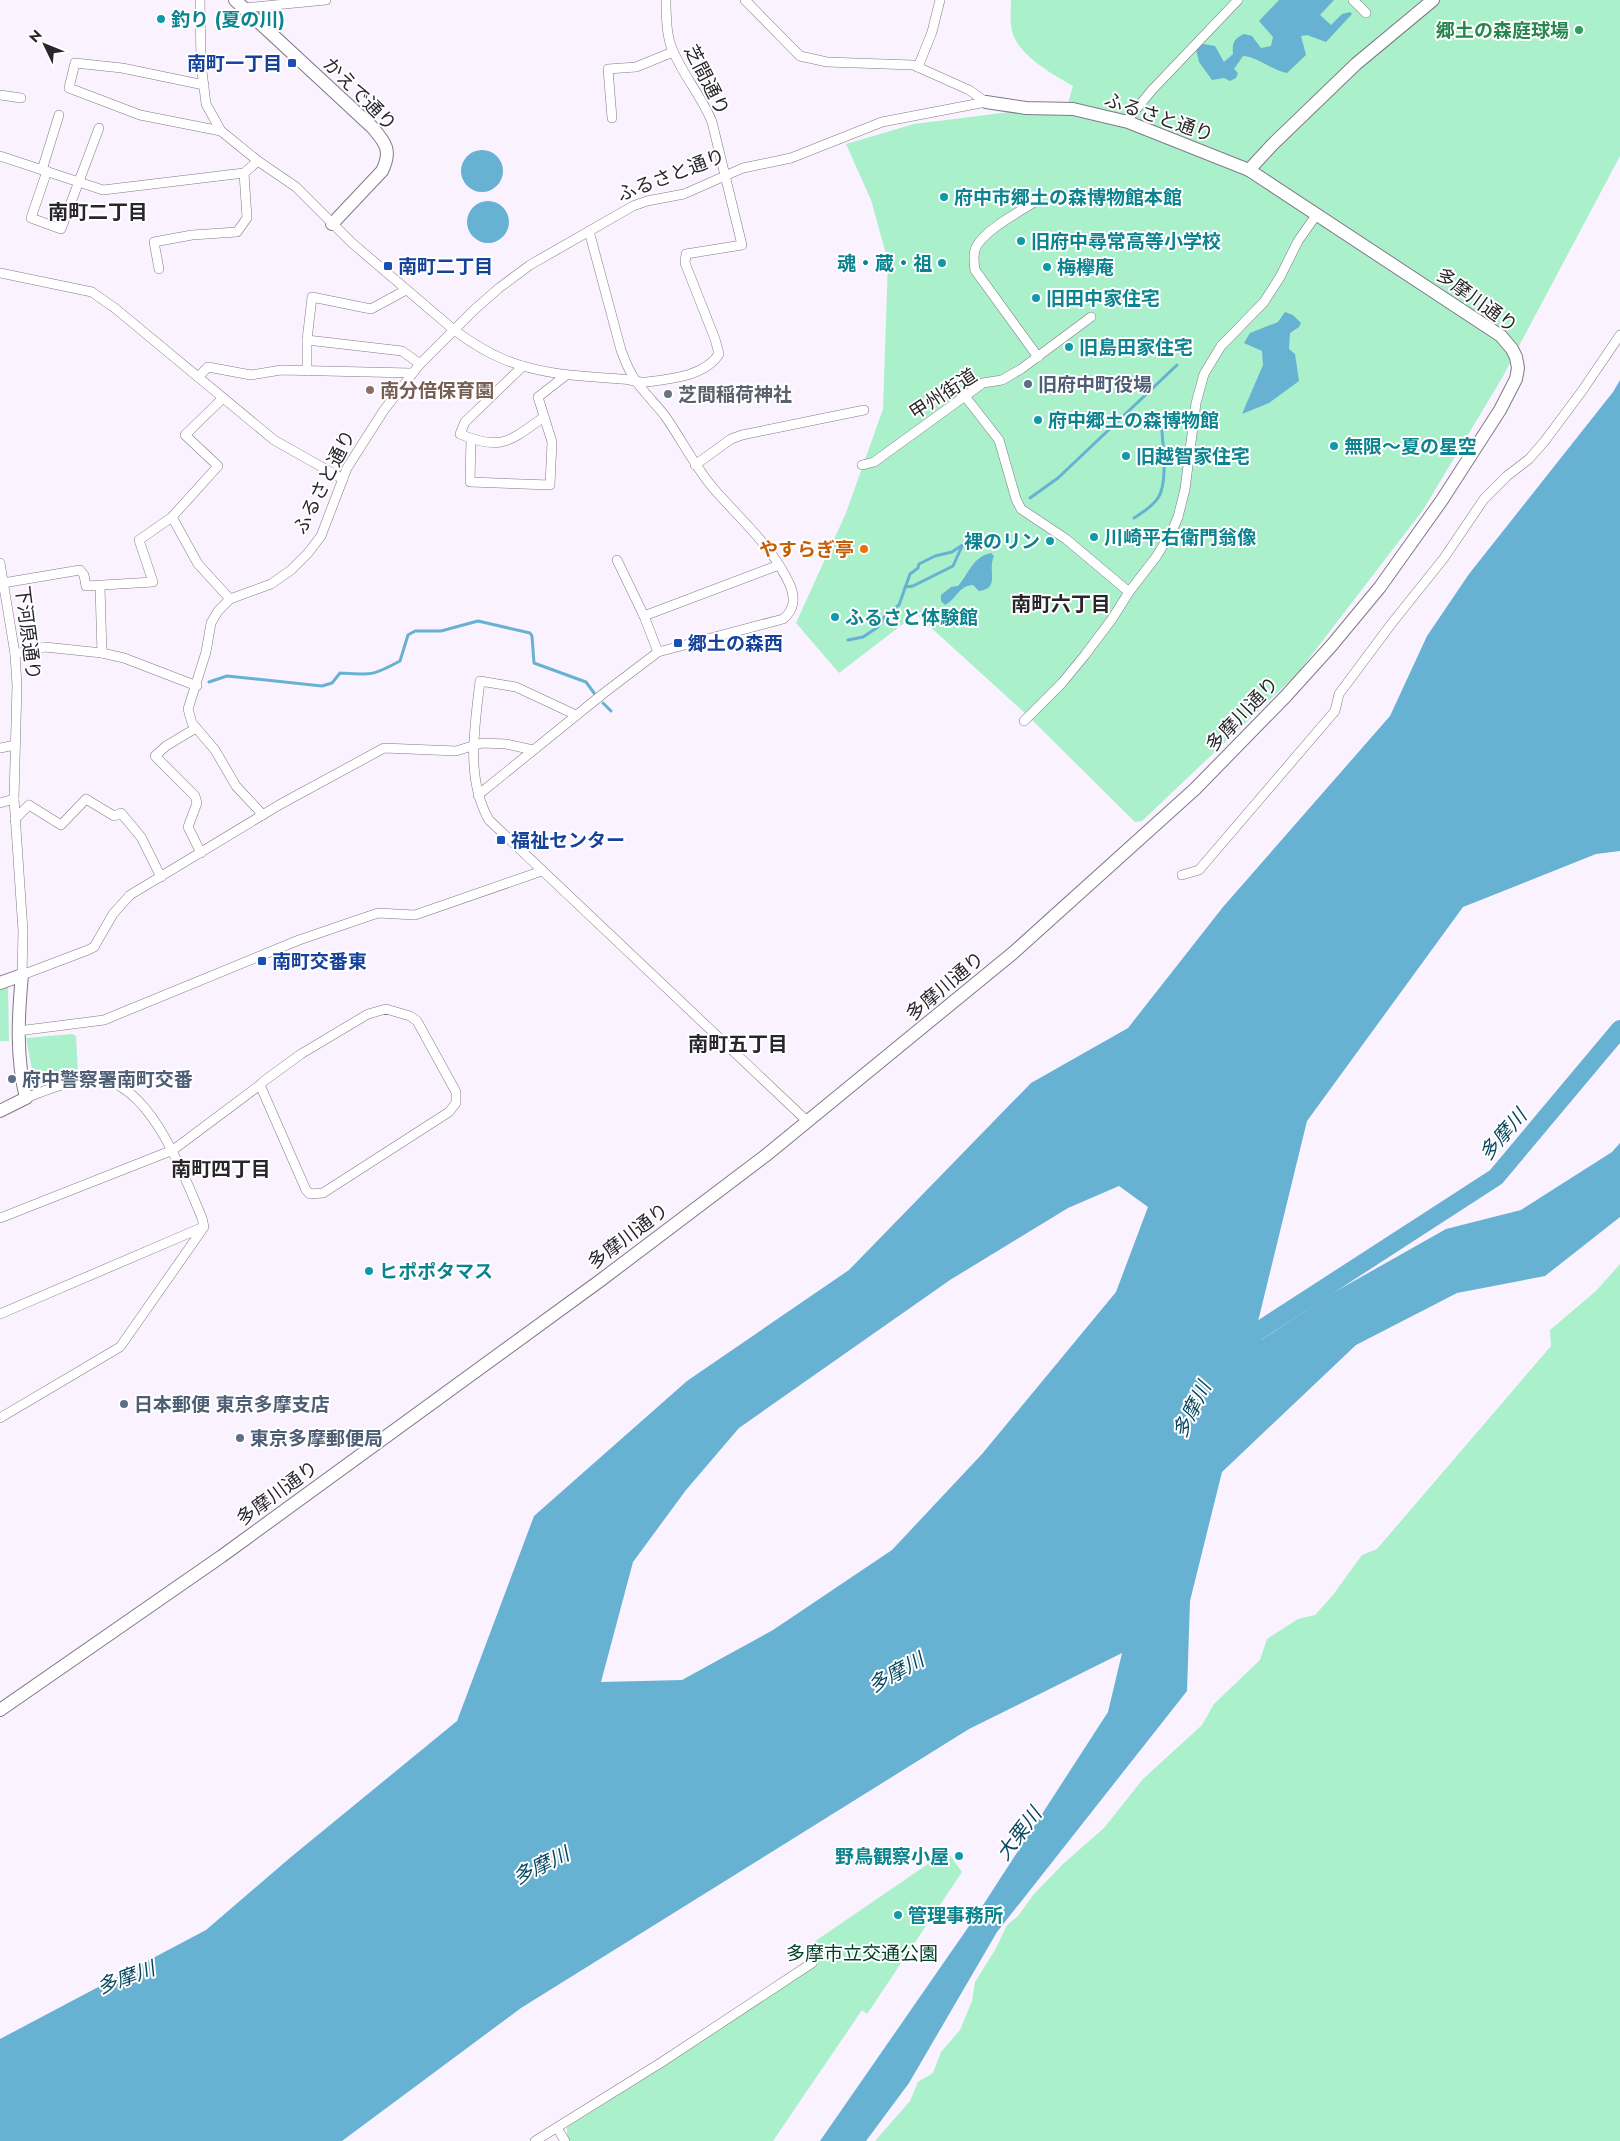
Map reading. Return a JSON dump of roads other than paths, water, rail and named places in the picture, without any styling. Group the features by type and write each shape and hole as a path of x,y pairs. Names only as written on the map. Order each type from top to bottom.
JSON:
{"street":[{"path":"200,0 201,63 206,104 221,131 258,161 296,187 332,224 406,290 471,342 503,359 564,376 635,381"},
{"path":"240,4 326,0"},
{"name":"芝間通り","path":"635,381 644,382 688,374 706,368 714,361 719,354 685,263 686,254 742,245 718,143 706,107 674,52 666,24 666,0"},
{"path":"745,0 800,56 827,62 912,65 970,90 986,102"},
{"path":"918,67 932,32 940,0"},
{"path":"1129,118 1155,87 1238,0"},
{"path":"1353,0 1366,12"},
{"path":"1249,170 1272,145 1356,64 1433,0"},
{"name":"かえで通り","path":"240,4 372,127 382,139 387,149 387,160 382,171 332,224"},
{"path":"612,118 608,69 636,66 674,52"},
{"path":"204,85 122,68 75,63 69,88 140,115 221,131"},
{"path":"0,95 21,98"},
{"name":"ふるさと通り","path":"230,599 271,584 291,570 308,554 321,536 347,468 384,410 411,373 454,330 499,288 530,265 633,206 684,194 743,168 790,158 882,122 986,102 1026,108 1073,108 1128,122 1249,170"},
{"path":"59,115 31,218 61,229 99,128"},
{"path":"0,156 103,190 244,173 258,161"},
{"name":"多摩川通り","path":"0,1710 222,1556 414,1418 653,1241 807,1121 1041,928 1195,789 1285,697 1357,616 1400,560 1461,472 1513,388 1518,364 1512,349 1501,336 1249,170"},
{"path":"158,269 154,242 192,235 237,232 247,218 244,173"},
{"path":"1036,201 994,229 976,248 974,260 975,270 1038,357"},
{"path":"1024,722 1062,683 1085,655 1156,557 1178,517 1187,476 1196,403 1204,374 1221,346 1264,302 1280,277 1298,242 1317,214"},
{"path":"478,795 576,715 658,652 766,625 787,616 792,608 792,592 779,565 744,520 714,490 695,465 664,414 635,381 621,350 589,232"},
{"path":"0,273 92,292 116,308 274,440 343,479"},
{"path":"307,371 307,340 312,297 371,310 406,290"},
{"name":"甲州街道","path":"862,465 874,462 983,383 1002,380 1038,357 1091,317"},
{"path":"1182,875 1199,870 1335,711 1339,694 1444,558 1484,499 1507,476 1529,459 1544,442 1620,335"},
{"path":"307,340 402,351 420,364"},
{"path":"523,366 465,422 460,434 471,439 500,444 512,439 544,417"},
{"path":"198,377 208,367 251,375 281,370 411,373"},
{"path":"471,439 470,482 550,485 552,442 538,397 564,376"},
{"path":"964,395 999,440 1016,499 1021,509 1066,539 1129,592"},
{"path":"3,583 80,570 84,575 86,586 153,582 139,540 172,516 218,466 185,435 223,398"},
{"path":"695,465 731,439 742,435 864,410"},
{"path":"172,516 198,564 230,599 218,611 212,623 197,686 188,709 192,723 215,750 236,786 263,815"},
{"path":"617,560 644,616 658,652"},
{"name":"下河原通り","path":"0,563 3,583 3,606 15,654 14,799 23,931 18,1031 21,1075 26,1098"},
{"path":"644,616 779,565"},
{"path":"100,586 102,653"},
{"path":"15,654 45,647 102,653 124,658 197,686"},
{"path":"576,715 516,687 480,680 473,741 475,747 475,784 489,820 807,1121"},
{"path":"196,728 166,746 155,756 195,796 197,803 188,827 201,853"},
{"path":"0,983 94,946 123,901 263,815 384,748 456,751 475,747 482,743 506,744 533,750"},
{"path":"0,748 15,746"},
{"path":"15,819 29,805 61,825 86,798 114,816 120,813 141,837 161,877"},
{"path":"0,803 14,799"},
{"path":"18,1031 104,1020 299,940 378,913 416,915 542,871"},
{"path":"0,1218 173,1150 301,1054 368,1014 386,1009 410,1016 417,1021 456,1092 456,1103 449,1112 323,1193 310,1194 306,1190 260,1085"},
{"path":"0,1110 26,1098 78,1082 106,1080 123,1088 132,1095 167,1138 204,1227"},
{"path":"0,1314 204,1227"},
{"path":"0,1418 120,1348 204,1227"},
{"path":"535,2141 662,2062 812,1962"},
{"path":"557,2128 565,2141"}],"water":[{"path":"1279,0 1334,0 1320,15 1331,25 1342,14 1350,12 1352,14 1326,42 1307,35 1301,36 1306,55 1287,73 1253,58 1243,56 1234,69 1238,73 1236,78 1230,81 1224,78 1212,80 1199,62 1196,49 1203,44 1215,46 1224,62 1233,54 1234,41 1244,34 1252,36 1261,48 1271,46 1273,37 1259,21"},
{"path":"478,150 486,150 497,156 503,171 497,186 486,192 478,192 467,186 461,175 461,167 467,156"},
{"path":"492,201 500,204 506,210 509,222 506,234 500,240 484,243 476,240 470,234 467,218 470,210 476,204"},
{"path":"1285,312 1293,315 1301,323 1299,327 1290,333 1289,349 1295,354 1299,381 1269,403 1242,414 1263,365 1262,351 1244,343 1250,333 1278,322"},
{"path":"1620,380 1620,851 1596,854 1463,907 1307,1121 1252,1346 1331,1294 1446,1229 1521,1210 1612,1152 1620,1143 1620,1217 1545,1276 1457,1293 1356,1345 1222,1472 1190,1601 1187,1691 997,1932 909,2083 866,2141 820,2141 976,1916 1108,1712 1122,1653 969,1729 521,2008 342,2141 0,2141 0,2039 206,1930 291,1857 457,1721 534,1516 687,1381 849,1270 1031,1083 1128,1028 1223,907 1390,716 1427,636 1469,574 1613,392","holes":["1119,1186 1148,1207 1116,1292 982,1454 892,1550 773,1630 682,1680 601,1682 633,1562 686,1490 739,1428 950,1280 1068,1208"]},
{"path":"991,553 994,556 992,562 992,583 990,586 979,591 973,585 964,587 945,605 941,601 941,595 951,587 958,586 979,558"}],"waterway":[{"path":"1030,498 1058,478 1177,365"},
{"path":"1134,518 1153,504 1161,491 1164,471 1161,419"},
{"path":"848,640 863,637 878,627 885,616 899,605 910,574 918,568 919,564 935,556 952,552 979,534"},
{"path":"905,587 913,586 953,566 962,546"},
{"path":"209,682 227,676 322,686 332,683 340,673 372,673 400,661 408,635 415,631 441,631 478,621 530,633 532,636 534,663 586,682 594,693"},
{"path":"603,703 611,711"},
{"name":"多摩川","path":"1244,1354 1255,1333 1496,1177 1620,1029"}],"place":[{"name":"釣り (夏の川)","path":"161,19"},
{"name":"郷土の森庭球場","path":"1579,30"},
{"name":"南町一丁目","path":"292,63"},
{"name":"府中市郷土の森博物館本館","path":"944,197"},
{"name":"旧府中尋常高等小学校","path":"1021,241"},
{"name":"魂・蔵・祖","path":"942,263"},
{"name":"南町二丁目","path":"388,266"},
{"name":"梅欅庵","path":"1047,267"},
{"name":"旧田中家住宅","path":"1036,298"},
{"name":"旧島田家住宅","path":"1069,347"},
{"name":"旧府中町役場","path":"1028,384"},
{"name":"南分倍保育園","path":"370,390"},
{"name":"芝間稲荷神社","path":"668,394"},
{"name":"府中郷土の森博物館","path":"1038,420"},
{"name":"無限～夏の星空","path":"1334,446"},
{"name":"旧越智家住宅","path":"1126,456"},
{"name":"川崎平右衛門翁像","path":"1094,537"},
{"name":"裸のリン","path":"1050,541"},
{"name":"やすらぎ亭","path":"864,549"},
{"name":"ふるさと体験館","path":"835,617"},
{"name":"郷土の森西","path":"678,643"},
{"name":"福祉センター","path":"501,840"},
{"name":"南町交番東","path":"262,961"},
{"name":"府中警察署南町交番","path":"12,1079"},
{"name":"ヒポポタマス","path":"369,1271"},
{"name":"日本郵便 東京多摩支店","path":"124,1404"},
{"name":"東京多摩郵便局","path":"240,1438"},
{"name":"野鳥観察小屋","path":"959,1856"},
{"name":"管理事務所","path":"898,1915"}],"district":[{"name":"南町二丁目","path":"98,212"},
{"name":"南町六丁目","path":"1061,604"},
{"name":"南町五丁目","path":"738,1044"},
{"name":"南町四丁目","path":"221,1169"}],"water label":[{"name":"大栗川","path":"1019,1834"}],"park label":[{"name":"多摩市立交通公園","path":"862,1953"}]}
